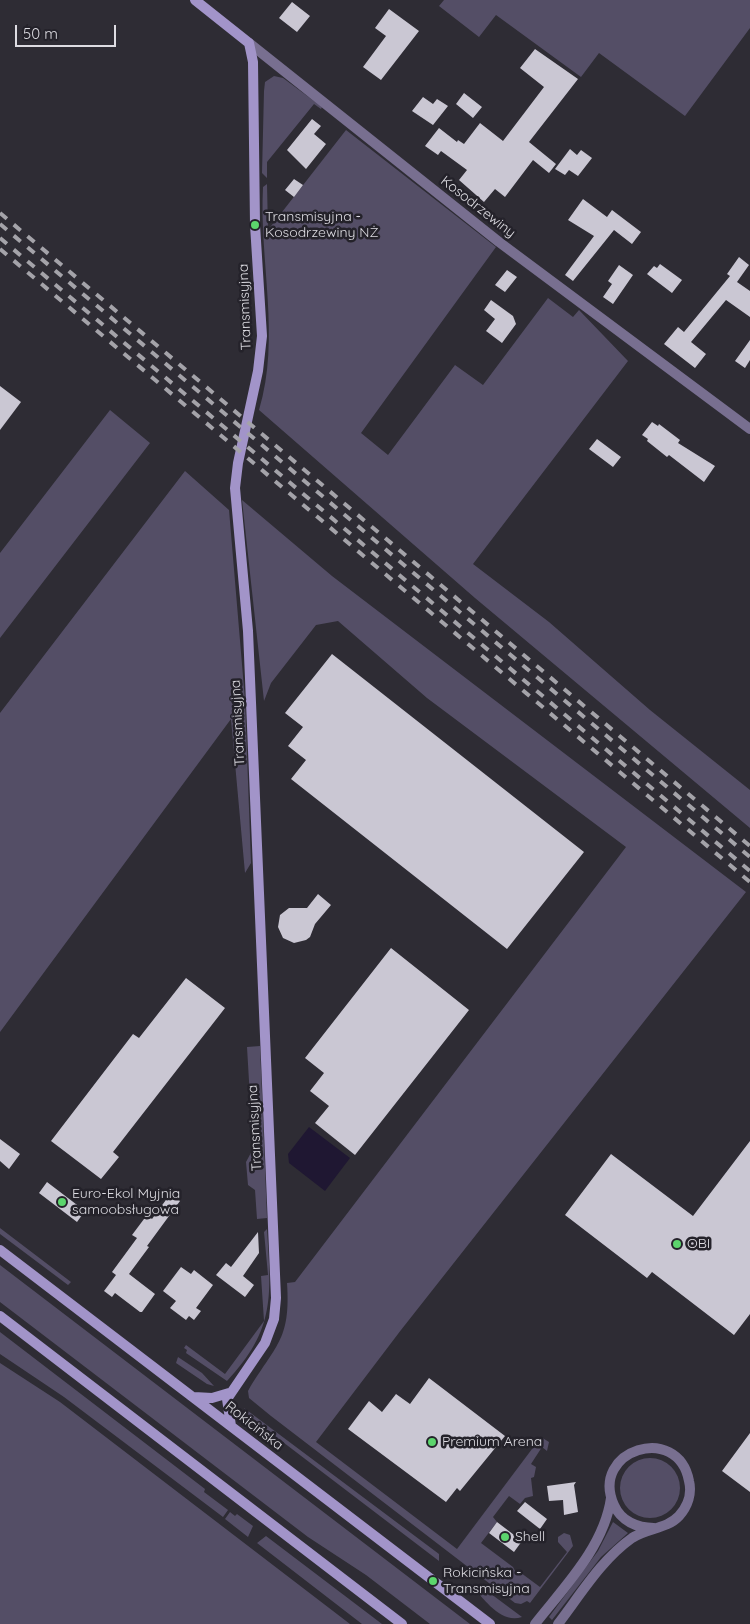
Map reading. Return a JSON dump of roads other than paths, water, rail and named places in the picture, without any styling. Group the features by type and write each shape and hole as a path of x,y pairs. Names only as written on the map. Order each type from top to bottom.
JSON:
{"street":[{"name":"Kosodrzewiny","path":"195,0 499,242 750,429"},
{"name":"Transmisyjna","path":"230,1393 265,1343 274,1319 276,1298 248,631 235,495 238,463 258,371 262,336 255,225 255,80 249,43"},
{"name":"Rokicińska","path":"0,1250 490,1624"},
{"path":"0,1316 402,1624"},
{"path":"192,1396 212,1398 230,1393"},
{"path":"230,1393 227,1404 231,1426"},
{"path":"535,1624 594,1544 606,1521 611,1498 610,1484 613,1471 626,1456 634,1451 650,1448 674,1456 686,1469 689,1476 688,1501 674,1520 633,1538 610,1558 558,1624"},
{"path":"611,1498 614,1506 626,1521 644,1528 654,1528"}],"railway":[{"path":"0,213 750,846"},
{"path":"0,224 750,857"},
{"path":"0,238 750,871"},
{"path":"0,249 750,882"}],"place":[{"name":"Transmisyjna - Kosodrzewiny NŻ","path":"255,225"},
{"name":"Euro-Ekol Myjnia samoobsługowa","path":"62,1202"},
{"name":"OBI","path":"677,1244"},
{"name":"Premium Arena","path":"432,1442"},
{"name":"Shell","path":"505,1537"},
{"name":"Rokicińska - Transmisyjna","path":"433,1581"}]}
